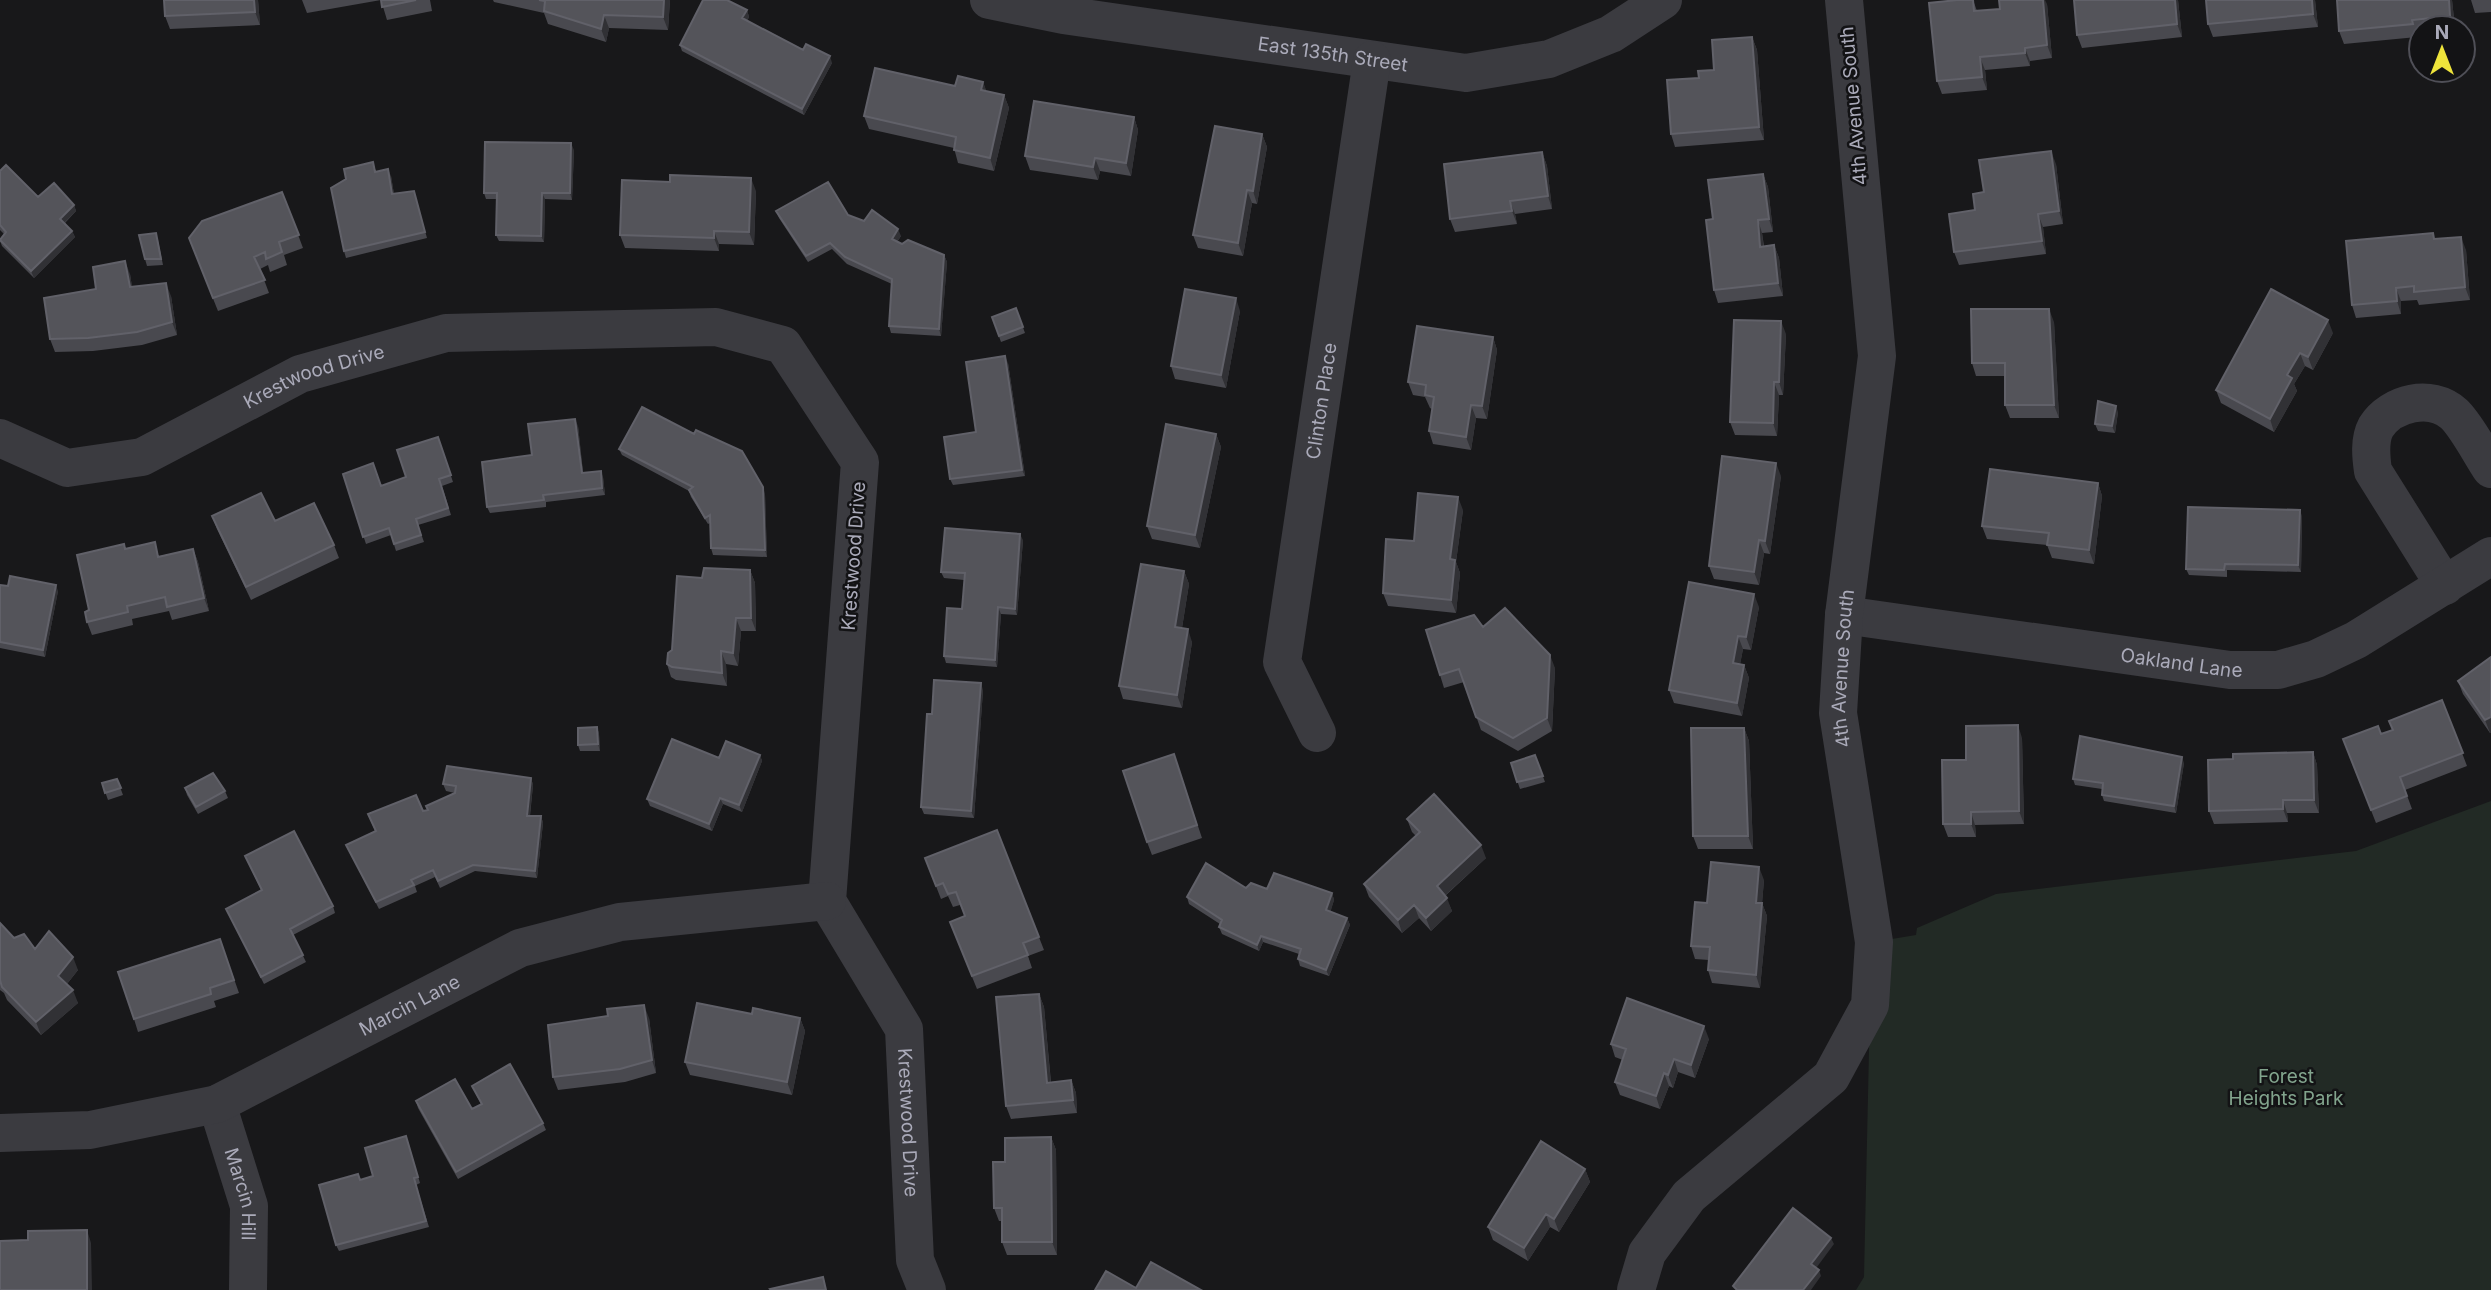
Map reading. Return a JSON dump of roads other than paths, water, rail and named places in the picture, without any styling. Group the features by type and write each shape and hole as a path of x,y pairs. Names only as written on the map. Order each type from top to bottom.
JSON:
{"street":[{"name":"East 135th Street","path":"989,0 1064,8 1372,60 1466,73 1549,60 1611,34 1663,0"},
{"name":"4th Avenue South","path":"1636,1290 1647,1253 1689,1196 1831,1077 1870,1005 1874,942 1838,713 1844,615 1877,356 1844,0"},
{"name":"Clinton Place","path":"1318,733 1282,662 1372,60"},
{"name":"Krestwood Drive","path":"0,438 66,468 142,457 300,374 446,332 716,327 783,345 860,462 827,901 904,1029 915,1260 927,1290"},
{"path":"2445,586 2373,471 2371,450 2375,429 2388,414 2403,405 2425,403 2441,406 2454,414 2491,469"},
{"name":"Oakland Lane","path":"1844,615 2230,670 2278,670 2316,659 2356,640 2491,556"},
{"name":"Marcin Lane","path":"0,1133 90,1130 217,1104 520,948 620,922 827,901"},
{"name":"Marcin Hill","path":"217,1104 248,1206 248,1290"}],"park label":[{"name":"Forest Heights Park","path":"2286,1087"}]}
